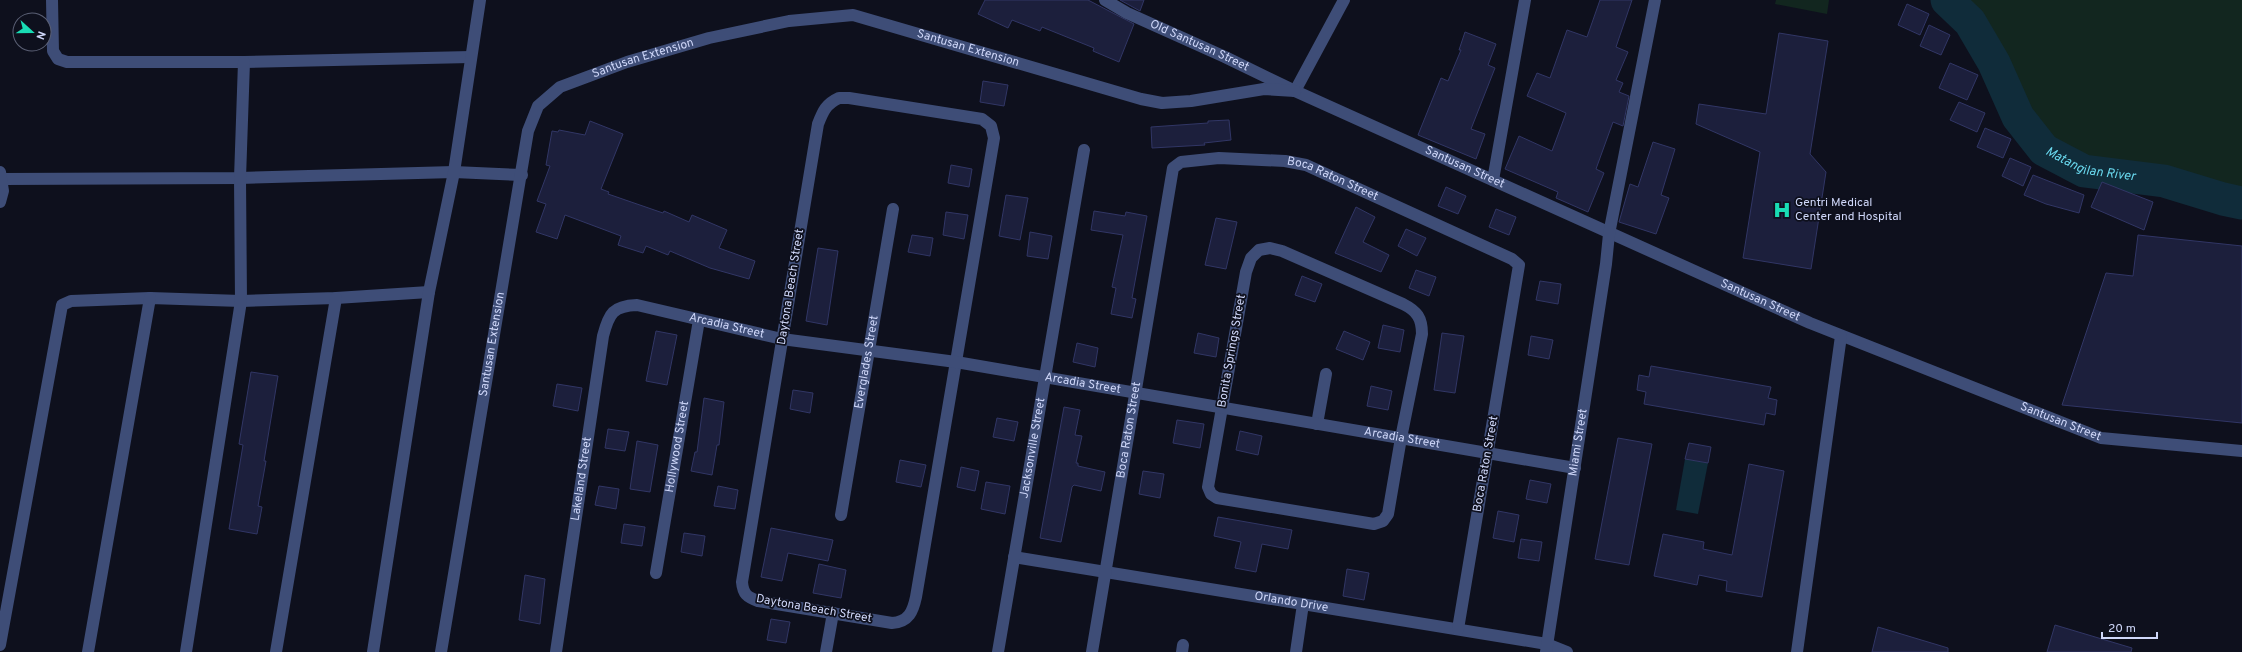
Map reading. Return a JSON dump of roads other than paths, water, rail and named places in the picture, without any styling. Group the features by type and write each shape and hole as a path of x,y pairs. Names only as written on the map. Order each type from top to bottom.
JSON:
{"street":[{"path":"52,0 53,51 58,59 67,62 244,62 470,57"},
{"path":"373,652 429,292 454,172 470,57 480,0"},
{"name":"Old Santusan Street","path":"1105,0 1127,13 1225,57 1295,91"},
{"path":"1295,91 1344,0"},
{"path":"1494,180 1525,0"},
{"name":"Miami Street","path":"1547,648 1606,264 1609,234 1655,0"},
{"name":"Santusan Extension","path":"441,652 522,175 528,131 538,106 560,86 627,62 709,38 789,21 853,15 1141,99 1162,103 1191,101 1264,89 1295,91"},
{"path":"186,652 241,301 240,178 244,62"},
{"name":"Santusan Street","path":"1295,91 1494,180 1609,234 1841,336 2101,438 2242,451"},
{"name":"Daytona Beach Street","path":"839,98 849,98 968,116 982,119 991,126 994,138 993,150 956,362 916,596 909,617 901,622 892,623 748,597 743,591 743,570 818,124 822,112 829,102 839,98"},
{"name":"Jacksonville Street","path":"998,652 1084,150"},
{"name":"Boca Raton Street","path":"1092,652 1173,168 1181,162 1219,158 1292,162 1306,165 1328,173 1512,259 1519,265 1458,629"},
{"path":"0,202 3,191 1,175 240,178 454,172 522,175"},
{"name":"Everglades Street","path":"841,514 893,209"},
{"name":"Bonita Springs Street","path":"1270,248 1282,251 1403,304 1419,314 1422,323 1422,334 1401,438 1388,514 1382,521 1374,524 1217,498 1211,494 1208,487 1246,272 1251,258 1259,250 1270,248"},
{"path":"0,644 4,589 62,305 70,301 150,298 241,301 336,298 429,292"},
{"path":"88,652 150,298"},
{"path":"276,652 336,298"},
{"name":"Arcadia Street","path":"615,309 626,305 637,305 782,339 956,362 1575,468"},
{"name":"Lakeland Street","path":"556,652 603,336 607,322 615,309"},
{"name":"Hollywood Street","path":"656,573 699,320"},
{"path":"1797,652 1841,336"},
{"path":"1317,424 1326,374"},
{"name":"Orlando Drive","path":"1014,557 1458,629 1567,652"},
{"path":"1296,652 1303,604"},
{"path":"826,652 833,613"}],"water":[{"path":"1685,459 1708,463 1698,514 1676,510"}],"waterway":[{"name":"Matangilan River","path":"1947,0 1970,22 1994,63 2018,117 2044,150 2084,171 2164,181 2223,199 2242,203"}],"place":[{"name":"Gentri Medical Center and Hospital","path":"1782,210"}]}
